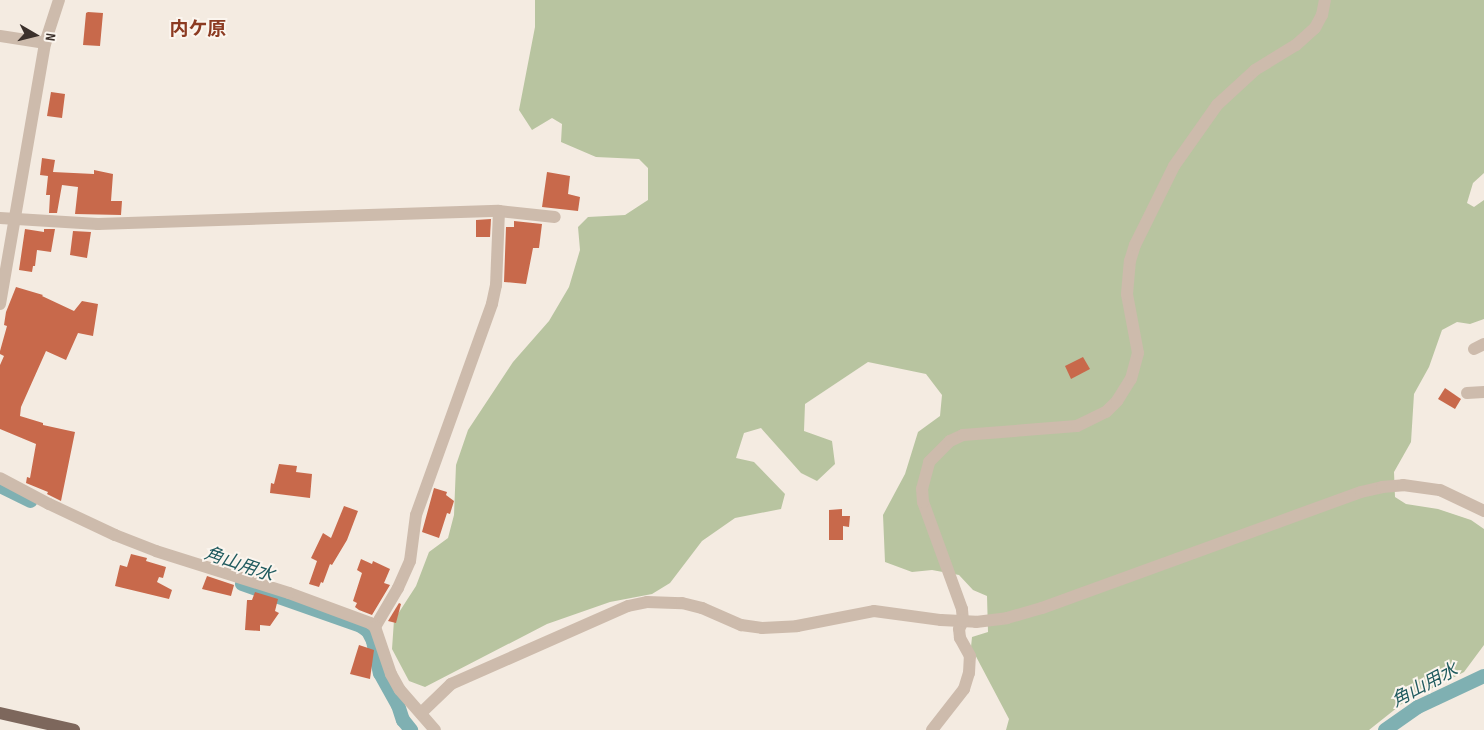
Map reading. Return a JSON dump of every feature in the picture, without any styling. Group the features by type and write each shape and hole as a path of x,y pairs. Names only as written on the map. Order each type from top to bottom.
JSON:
{"main road":[{"path":"0,713 74,730"}],"street":[{"path":"0,304 45,43 59,0"},
{"path":"932,730 964,689 969,673 970,656 960,638 959,629 963,621 962,609 923,502 922,489 930,462 950,441 963,435 1077,426 1106,412 1117,401 1132,379 1138,352 1127,294 1130,261 1135,245 1174,166 1217,105 1255,70 1305,38 1315,28 1322,15 1325,0"},
{"path":"0,36 45,43"},
{"path":"375,627 398,588 410,561 416,515 492,304 496,285 498,211"},
{"path":"0,218 98,224 498,211 555,217"},
{"path":"1467,393 1484,392"},
{"path":"0,478 49,504 115,535 156,551 289,593 370,623 375,627 392,674 400,690 436,730"},
{"path":"421,713 451,684 628,606 647,602 682,603 702,608 740,625 762,628 797,626 874,611 963,621 1007,618 1042,608 1360,492 1382,487 1403,485 1440,490 1484,511"}],"green space":[{"path":"535,0 1484,0 1484,173 1473,183 1467,203 1474,207 1484,200 1484,319 1470,324 1457,322 1442,330 1429,367 1414,394 1411,442 1394,472 1395,497 1406,504 1438,509 1471,520 1484,529 1484,645 1464,672 1403,703 1369,730 1006,730 1009,719 971,647 972,637 988,632 987,596 973,590 959,575 932,570 912,572 885,562 883,515 905,474 918,432 940,416 942,395 926,374 868,362 805,404 804,431 832,441 835,464 817,481 801,473 761,428 744,433 736,458 754,462 785,494 781,509 735,518 702,541 670,583 652,594 610,602 547,624 425,687 409,681 392,649 394,620 416,586 429,552 448,538 454,515 456,465 468,430 513,362 549,321 569,287 580,250 578,227 588,217 625,215 648,200 648,168 639,159 596,157 561,142 562,124 552,118 532,130 519,110 535,27"}],"building":[{"path":"86,13 103,13 100,46 83,45"},
{"path":"51,92 65,94 62,118 47,116"},
{"path":"42,158 55,160 53,172 94,174 94,170 113,174 111,201 122,201 121,215 75,214 78,187 62,185 57,213 49,213 50,195 46,195 48,176 40,175"},
{"path":"547,172 570,176 568,194 580,197 578,211 542,207"},
{"path":"491,219 490,237 476,237 476,220"},
{"path":"514,221 542,224 539,248 533,248 526,284 504,282 506,227 514,227"},
{"path":"25,229 44,232 44,229 55,229 51,252 37,250 35,266 33,266 32,272 19,270"},
{"path":"73,231 91,232 87,258 70,255"},
{"path":"16,287 43,295 74,311 82,301 98,304 93,336 78,333 66,360 46,351 21,407 20,416 43,423 43,425 75,432 61,501 47,494 48,492 26,483 27,477 30,478 36,444 0,429 0,365 4,356 0,354 0,351 7,326 4,325 6,312"},
{"path":"1083,357 1090,369 1071,379 1065,366"},
{"path":"1445,388 1461,399 1455,409 1438,399"},
{"path":"279,464 297,466 296,472 312,474 310,498 270,493 271,483 274,484"},
{"path":"434,488 447,492 446,495 454,501 450,514 447,513 439,538 422,532"},
{"path":"344,506 358,511 347,540 332,565 330,564 323,583 321,582 319,587 309,584 317,561 311,558 323,533 331,538"},
{"path":"842,509 842,516 850,516 849,527 843,526 843,540 829,540 829,510"},
{"path":"131,554 147,558 146,561 166,567 163,578 159,577 157,582 172,590 169,599 115,586 120,565 127,567"},
{"path":"361,559 372,564 373,561 390,569 384,583 390,585 372,615 359,610 355,607 357,603 353,601 362,573 357,570"},
{"path":"207,576 234,585 231,596 202,589"},
{"path":"255,592 278,599 275,611 279,613 270,626 260,625 260,631 245,630 247,600 252,600"},
{"path":"399,603 401,604 396,623 388,621"},
{"path":"359,645 374,650 370,679 350,674"}],"waterway":[{"name":"角山用水","path":"0,486 31,501"},
{"name":"角山用水","path":"242,584 361,626 368,631 373,641 380,673 398,705 403,720 411,730"},
{"name":"角山用水","path":"1385,730 1418,707 1484,676"}],"district":[{"name":"内ケ原","path":"198,30"}]}
